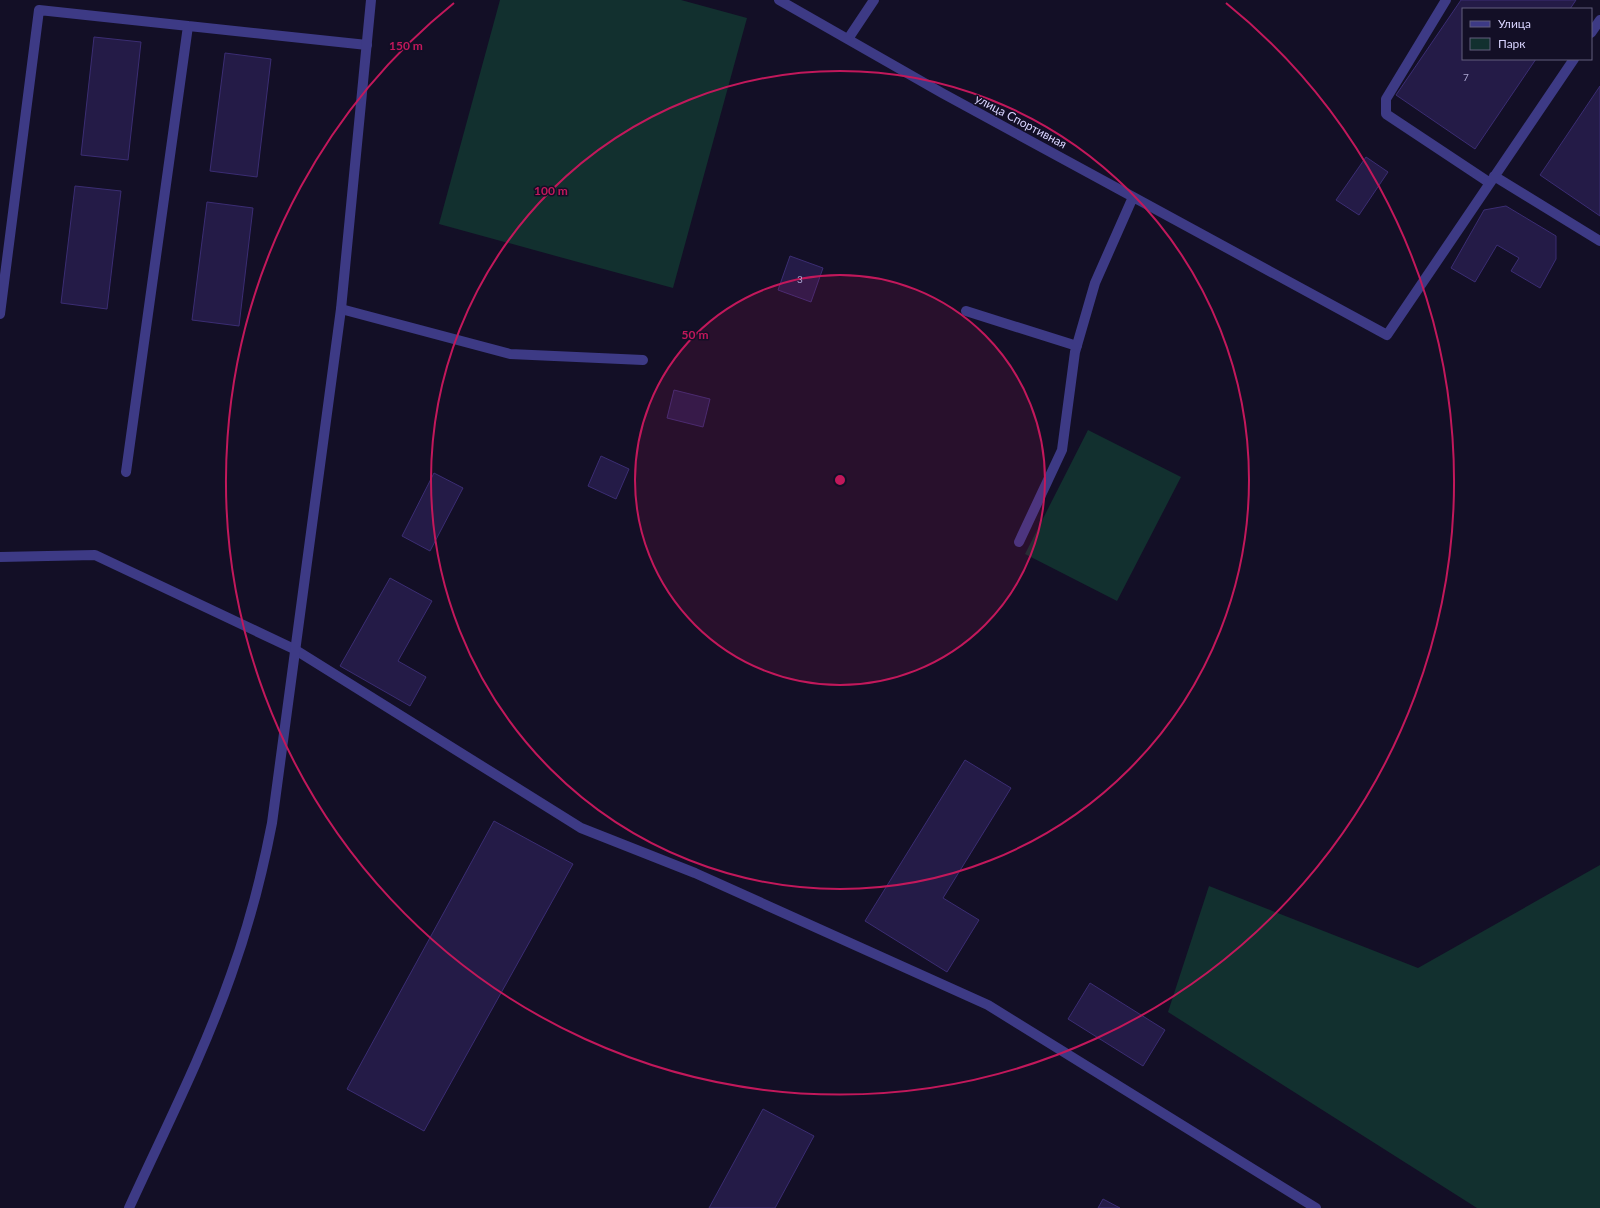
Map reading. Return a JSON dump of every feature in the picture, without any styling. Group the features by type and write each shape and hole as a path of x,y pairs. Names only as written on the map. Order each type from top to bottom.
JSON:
{"street":[{"path":"129,1208 220,1006 250,916 266,854 278,792 294,649 341,309 371,0"},
{"name":"улица Спортивная","path":"779,0 942,93 1252,260 1387,335 1492,179"},
{"path":"848,40 874,0"},
{"path":"1446,0 1386,99 1386,114 1492,179 1600,241"},
{"path":"0,314 39,10 367,45"},
{"path":"1592,32 1600,20"},
{"path":"126,472 188,26"},
{"path":"1492,179 1573,60"},
{"path":"1019,542 1062,450 1077,346 1094,283 1133,197"},
{"path":"341,309 510,354 643,360"},
{"path":"966,311 1077,346"},
{"path":"0,557 95,555 294,649 581,828 695,873 988,1004 1316,1208"}],"green space":[{"path":"500,0 681,0 747,18 673,288 439,224"},
{"path":"1088,430 1181,477 1117,601 1025,554"},
{"path":"1600,865 1600,1208 1477,1208 1168,1012 1209,886 1418,968"}],"building":[{"path":"1461,0 1576,0 1571,8 1462,8 1462,60 1535,60 1475,149 1396,95"},
{"path":"94,37 141,42 128,160 81,155"},
{"path":"225,53 271,59 257,177 210,171"},
{"path":"1600,86 1600,216 1540,175"},
{"path":"1366,157 1388,172 1359,215 1336,200"},
{"path":"75,186 121,191 107,309 61,303"},
{"path":"207,202 253,208 239,326 192,320"},
{"path":"1506,206 1556,236 1556,259 1540,288 1511,271 1519,258 1497,245 1475,282 1451,268 1484,210"},
{"path":"790,256 823,268 811,302 778,290"},
{"path":"674,390 710,399 703,427 667,418"},
{"path":"601,456 629,469 616,499 588,486"},
{"path":"434,473 463,488 430,551 402,536"},
{"path":"390,578 432,601 398,661 426,677 410,706 340,666"},
{"path":"965,760 1011,788 943,898 979,920 947,972 865,921"},
{"path":"494,821 573,864 424,1131 347,1089"},
{"path":"1090,983 1165,1030 1143,1066 1068,1019"},
{"path":"763,1109 814,1136 775,1208 709,1208"},
{"path":"1103,1199 1120,1208 1098,1208"}]}
